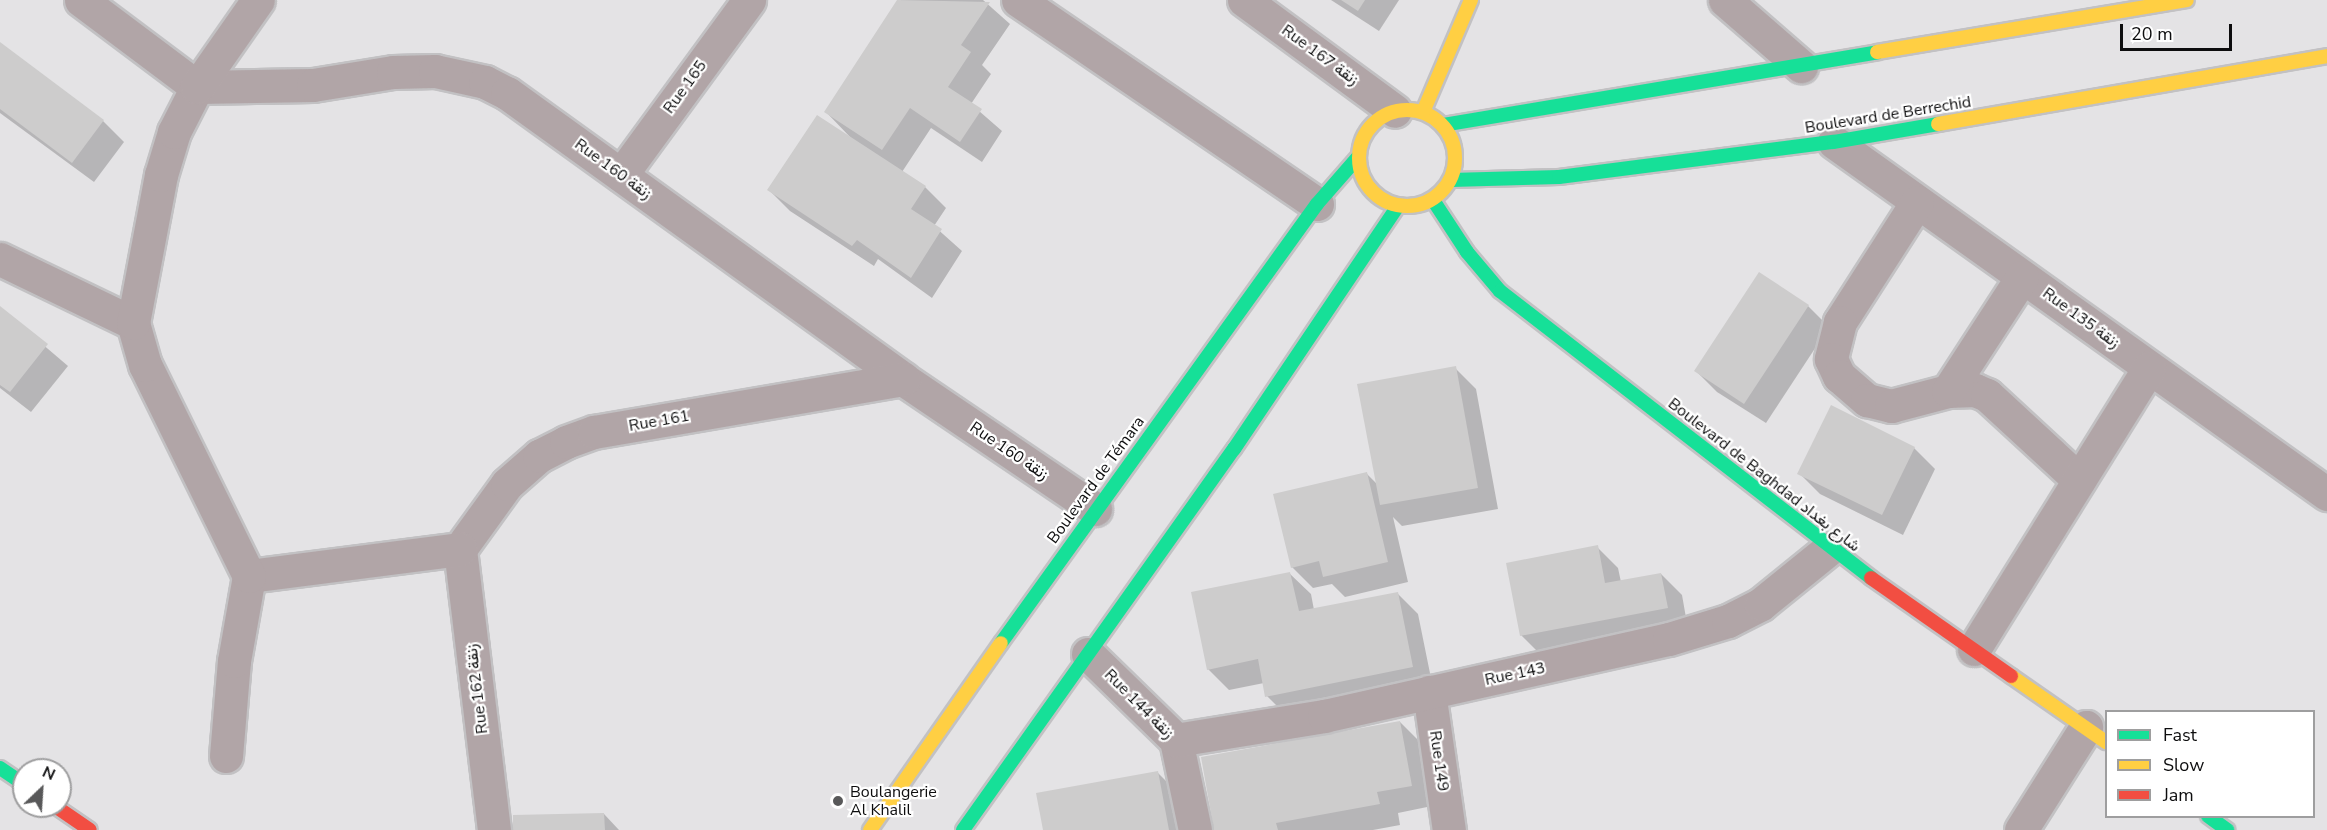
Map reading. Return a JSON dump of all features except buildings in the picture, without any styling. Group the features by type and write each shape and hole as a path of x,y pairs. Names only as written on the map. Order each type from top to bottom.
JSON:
{"street":[{"path":"81,0 197,87"},
{"path":"226,756 234,661 249,576 145,365 133,322 161,175 174,132 197,87 258,0"},
{"name":"Rue 165","path":"621,175 749,0"},
{"path":"1018,0 1317,204"},
{"name":"Rue 167 زنقة","path":"1244,0 1409,112"},
{"path":"1409,112 1471,0"},
{"path":"1725,0 1801,66"},
{"path":"1443,125 1456,153 1451,180 1433,200 1398,206 1372,192 1364,179 1358,157 1371,125 1409,112 1443,125 1801,66 2116,5 2187,0"},
{"name":"Boulevard de Berrechid","path":"1451,180 1558,177 1834,142 2327,56"},
{"name":"Rue 160 زنقة","path":"197,87 313,85 425,71 463,76 507,93 903,379 1095,509"},
{"name":"Rue 135 زنقة","path":"1834,142 2327,495"},
{"name":"Boulevard de Témara","path":"870,830 1095,509 1317,204 1358,157"},
{"name":"Boulevard de Baghdad شارع بغداد","path":"1433,200 1467,252 1500,291 1829,549 2096,735"},
{"path":"1917,201 1849,303 1831,359 1845,383 1867,400 1891,406 1948,391 1975,390 1987,394 2079,480"},
{"path":"963,830 1359,268 1398,206"},
{"path":"0,259 133,322"},
{"path":"1948,391 2022,277"},
{"path":"1974,649 2149,368"},
{"name":"Rue 161","path":"460,549 507,484 539,456 566,442 594,432 903,379"},
{"path":"249,576 460,549"},
{"name":"Rue 162 زنقة","path":"460,549 494,830"},
{"name":"Rue 143","path":"1176,740 1324,716 1658,642 1728,621 1789,585 1829,549"},
{"name":"Rue 144 زنقة","path":"1088,654 1176,740 1195,830"},
{"name":"Rue 149","path":"1429,692 1449,830"},
{"path":"2021,830 2096,735"},
{"path":"72,818 90,830"},
{"path":"2211,818 2227,830"}],"traffic: fast":[{"path":"1443,125 1877,52"},
{"path":"1451,180 1559,177 1834,142 1938,124"},
{"path":"1001,643 1317,204 1358,157"},
{"path":"1433,200 1467,252 1500,291 1871,578"},
{"path":"963,830 1234,449 1398,206"},
{"path":"0,768 12,776"},
{"path":"2211,818 2227,830"}],"traffic: slow":[{"path":"1423,112 1471,0"},
{"path":"1877,52 2187,0"},
{"path":"1938,124 2327,56"},
{"path":"1407,110 1426,113 1441,124 1452,139 1455,158 1452,177 1441,192 1426,203 1407,206 1388,203 1373,192 1362,177 1359,158 1362,139 1373,124 1388,113 1407,110"},
{"path":"870,830 1001,643"},
{"path":"2011,676 2105,741"}],"traffic: jam":[{"path":"1871,578 2011,676"},
{"path":"72,818 90,830"}],"place":[{"name":"Boulangerie Al Khalil","path":"838,801"}]}
